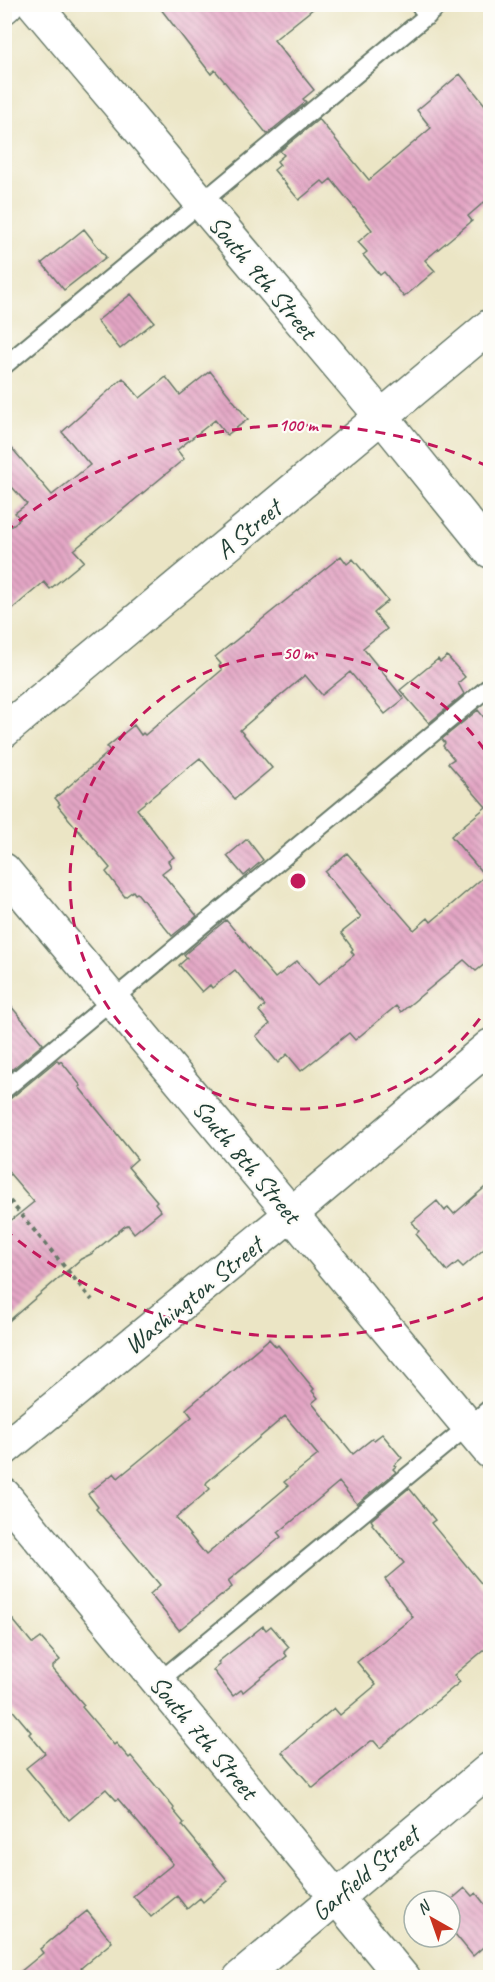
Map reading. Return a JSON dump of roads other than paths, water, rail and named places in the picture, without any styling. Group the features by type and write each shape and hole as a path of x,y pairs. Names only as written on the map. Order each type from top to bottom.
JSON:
{"street":[{"name":"South 9th Street","path":"34,4 200,204 382,417 490,551"},
{"name":"A Street","path":"4,731 490,326"},
{"name":"South 8th Street","path":"4,870 114,999 291,1214 480,1417 490,1452"},
{"name":"Washington Street","path":"4,1449 291,1214 490,1046"},
{"name":"South 7th Street","path":"4,1495 404,1977"},
{"name":"Garfield Street","path":"240,1977 490,1769"}],"lane":[{"path":"4,366 200,204 423,10 441,4"},
{"path":"4,1089 490,686"},
{"path":"158,1682 480,1417"}]}
